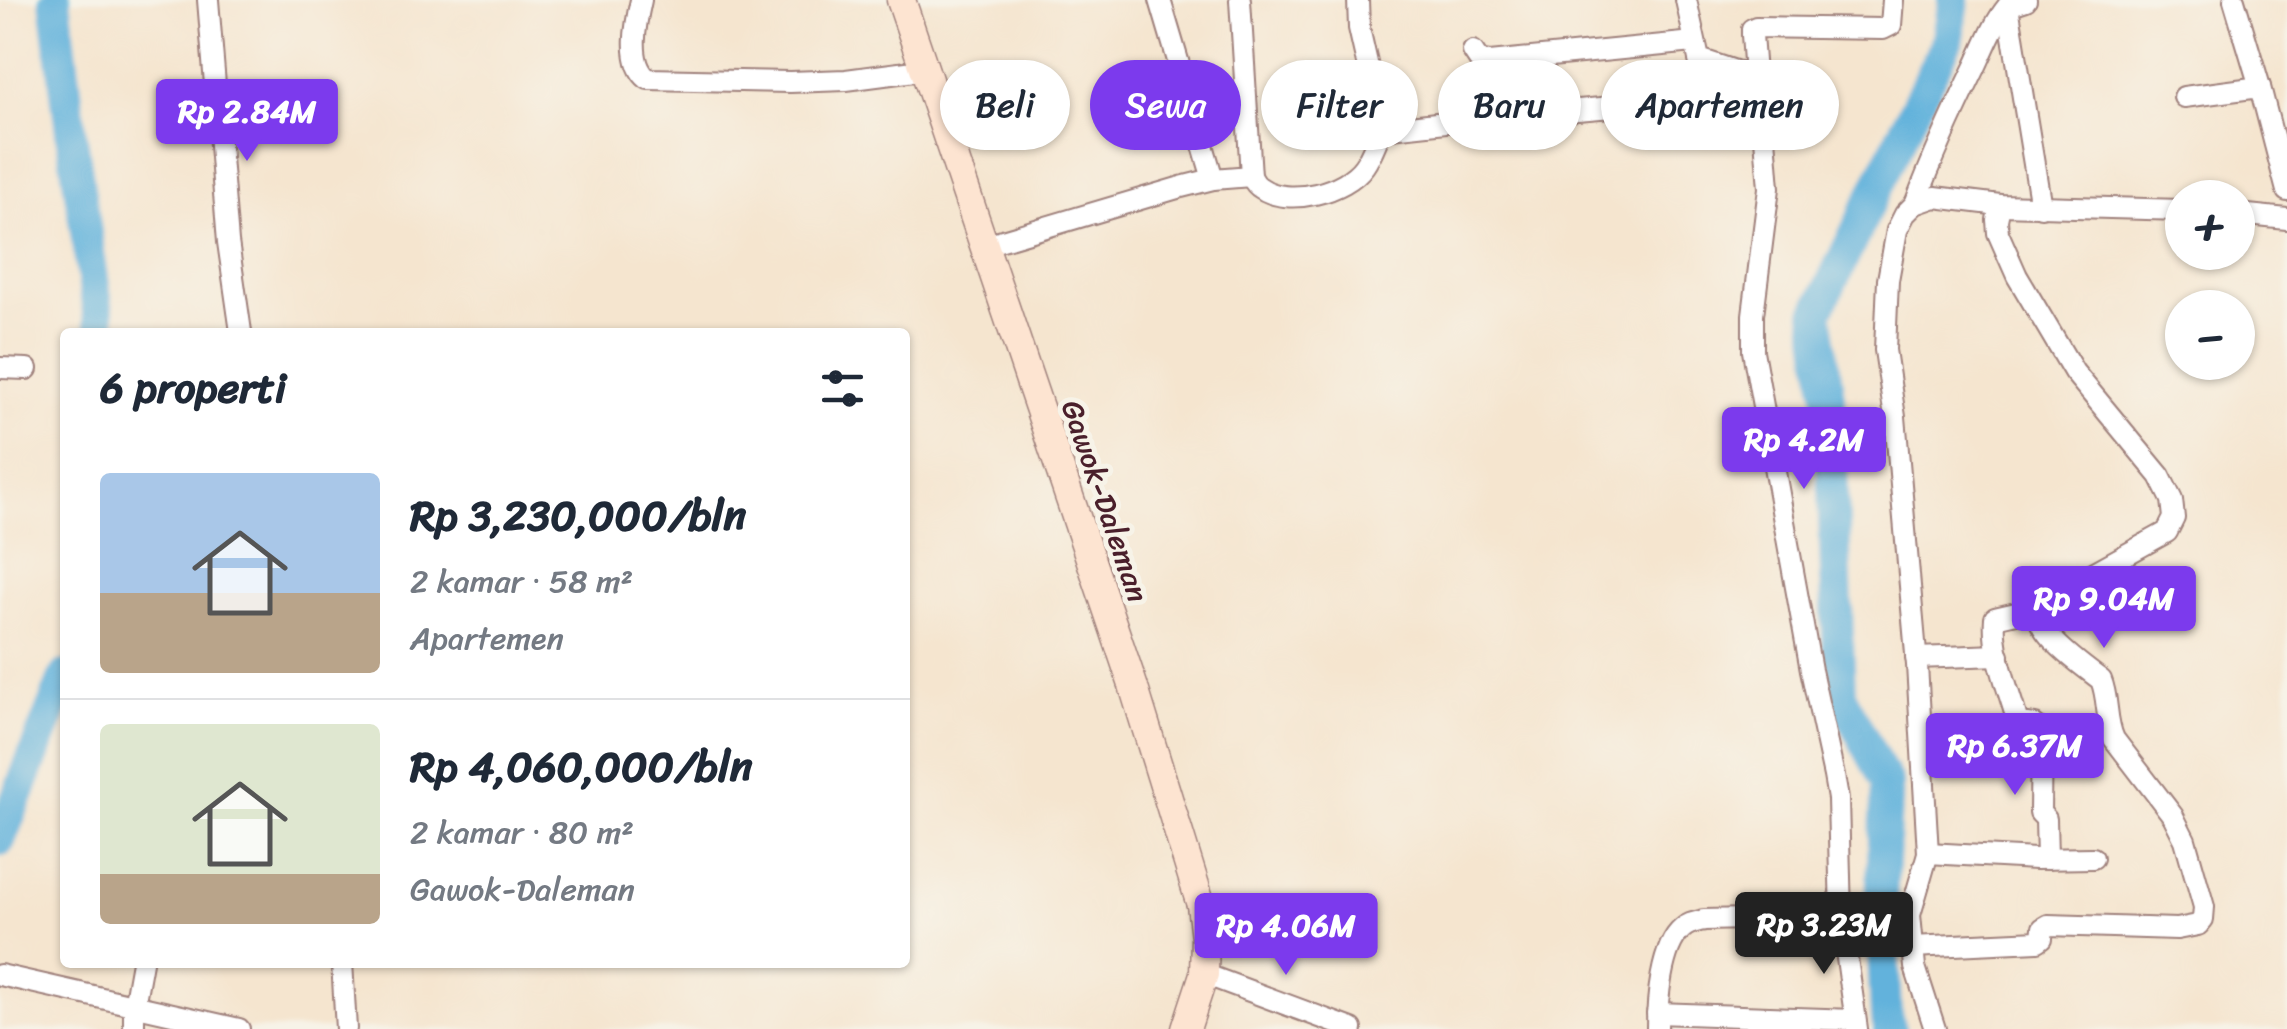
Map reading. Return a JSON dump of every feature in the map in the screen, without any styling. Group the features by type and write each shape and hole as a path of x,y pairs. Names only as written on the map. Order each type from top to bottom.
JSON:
{"street":[{"path":"208,0 228,242 240,328"},
{"path":"642,0 636,56 642,75 648,79 790,82 846,80 922,70"},
{"name":"Gawok-Daleman","path":"900,0 1127,668 1196,884 1205,937 1204,974 1186,1029"},
{"path":"1160,0 1214,179"},
{"path":"1240,0 1250,176 1258,188 1290,196 1338,188 1364,166 1372,150"},
{"path":"1358,0 1367,60"},
{"path":"1418,126 1691,100 1702,89 1686,0"},
{"path":"1747,60 1752,29 1756,27 1882,29 1891,25 1893,0"},
{"path":"2234,0 2287,191"},
{"path":"1915,204 1990,37 2017,3"},
{"path":"2017,3 2041,207"},
{"path":"1473,50 1480,60 1490,62 1697,50 1718,60"},
{"path":"2184,97 2260,86"},
{"path":"1766,150 1768,188 1753,315 1754,351 1810,670 1838,799 1824,916 1850,1023 1657,1021 1668,952 1685,925 1704,920 1824,916 1906,915"},
{"path":"982,246 1214,179 1250,176"},
{"path":"1935,1029 1915,966 1906,915 1928,853 1916,658 1895,417 1885,350 1887,295 1897,230 1904,214 1915,204 1935,197 2000,205 2165,210"},
{"path":"2000,205 1998,233 2017,276 2074,372 2160,476 2172,500 2174,518 2167,532 2038,608 1995,618 1999,655 2018,722 2035,725 2041,731 2040,813 2046,819 2047,858"},
{"path":"2255,216 2287,219"},
{"path":"0,368 28,369"},
{"path":"1912,946 2038,941 2048,925 2177,928 2198,925 2203,919 2204,907 2191,859 2174,816 2114,739 2101,680 2050,638 2038,608"},
{"path":"1916,658 1999,655"},
{"path":"1928,853 2092,858"},
{"path":"134,1029 141,968"},
{"path":"342,968 346,1029"},
{"path":"1204,974 1352,1029"},
{"path":"0,975 240,1029"}],"waterway":[{"path":"55,0 100,328"},
{"path":"1890,1029 1886,1016 1881,901 1887,783 1840,695 1830,405 1817,313 1948,39 1954,0"},
{"path":"0,840 60,689"}]}
